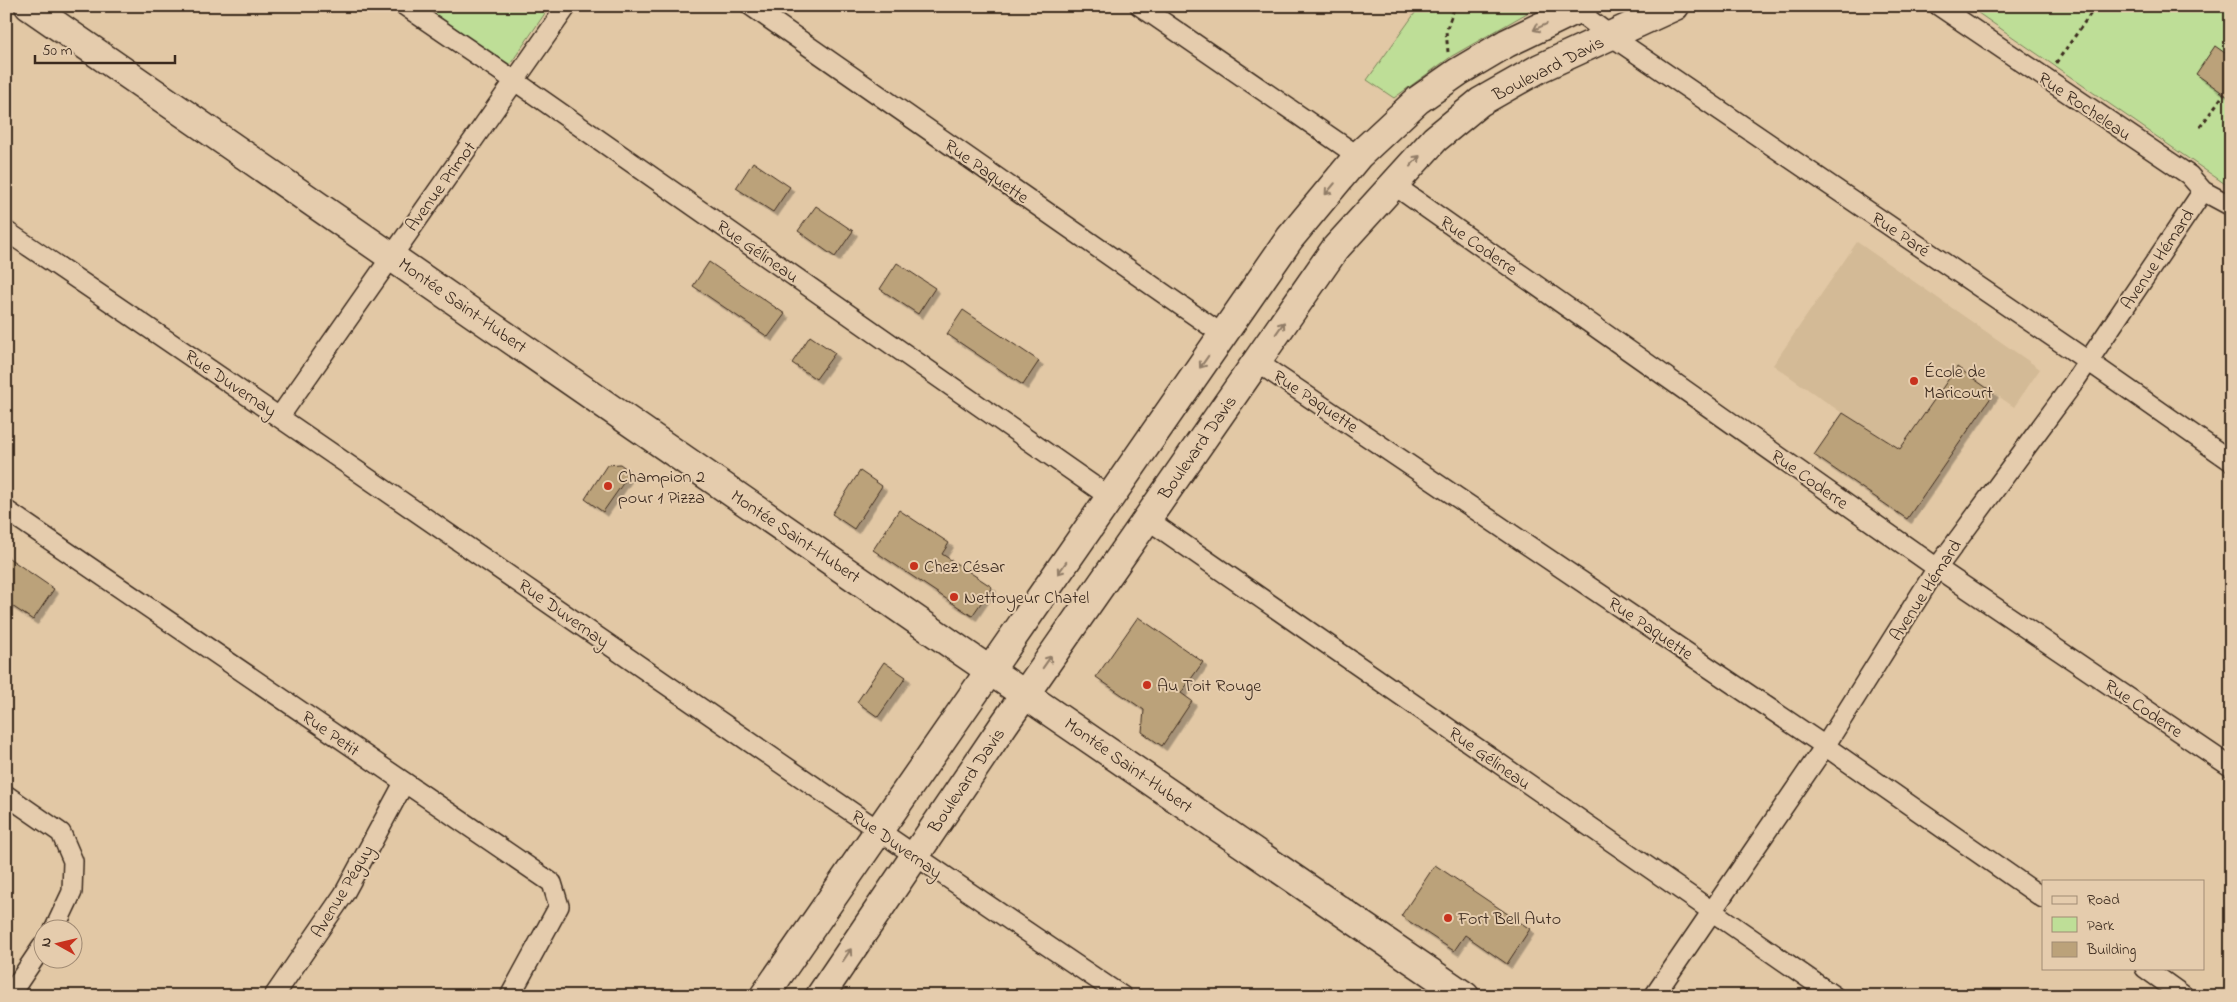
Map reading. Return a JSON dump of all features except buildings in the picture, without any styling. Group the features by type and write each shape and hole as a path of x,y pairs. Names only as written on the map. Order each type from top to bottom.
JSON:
{"street":[{"name":"Montée Saint-Hubert","path":"29,6 990,671 1465,996"},
{"name":"Rue Gélineau","path":"405,6 516,81 1111,498"},
{"name":"Avenue Primot","path":"280,416 567,6"},
{"name":"Rue Paquette","path":"751,6 1223,335"},
{"path":"1140,6 1358,156"},
{"name":"Boulevard Davis","path":"820,996 1026,694 1335,249 1435,139 1480,102 1540,68 1675,6"},
{"name":"Rue Rocheleau","path":"1939,6 2188,175 2203,191 2231,206"},
{"path":"764,996 1290,238 1358,156 1418,100 1506,43 1577,7"},
{"name":"Rue Paré","path":"1577,7 1611,36 2088,361 2231,461"},
{"name":"Rue Coderre","path":"1394,185 1937,568 2231,766"},
{"name":"Avenue Hémard","path":"1654,996 1825,746 1937,568 2088,361 2203,191"},
{"name":"Rue Duvernay","path":"6,231 280,416 915,857 1122,996"},
{"name":"Rue Paquette","path":"1257,362 1825,746 2042,897"},
{"name":"Rue Petit","path":"6,510 552,883 559,906 510,996"},
{"name":"Rue Gélineau","path":"1147,519 1834,996"},
{"path":"1083,538 1118,561"},
{"name":"Avenue Péguy","path":"274,996 344,894 404,783"},
{"path":"6,795 61,834 72,861 72,892 59,920"},
{"path":"9,996 32,962"},
{"path":"2148,970 2184,996"}],"path":[{"path":"1450,78 1446,31 1455,6"},
{"path":"2045,79 2096,6"},
{"path":"2200,126 2224,94"}],"shaded area":[{"name":"École de Maricourt","path":"1857,242 2040,369 2014,407 1994,393 1907,519 1814,455 1842,413 1773,365"}],"green space":[{"path":"424,6 550,6 509,66"},
{"path":"1420,6 1531,6 1527,13 1452,56 1394,98 1367,80"},
{"path":"1968,6 2231,6 2231,188"}],"place":[{"name":"École de Maricourt","path":"1914,381"},
{"name":"Champion 2 pour 1 Pizza","path":"608,486"},
{"name":"Chez César","path":"914,566"},
{"name":"Nettoyeur Chatel","path":"954,597"},
{"name":"Au Toit Rouge","path":"1147,685"},
{"name":"Fort Bell Auto","path":"1448,918"}]}
